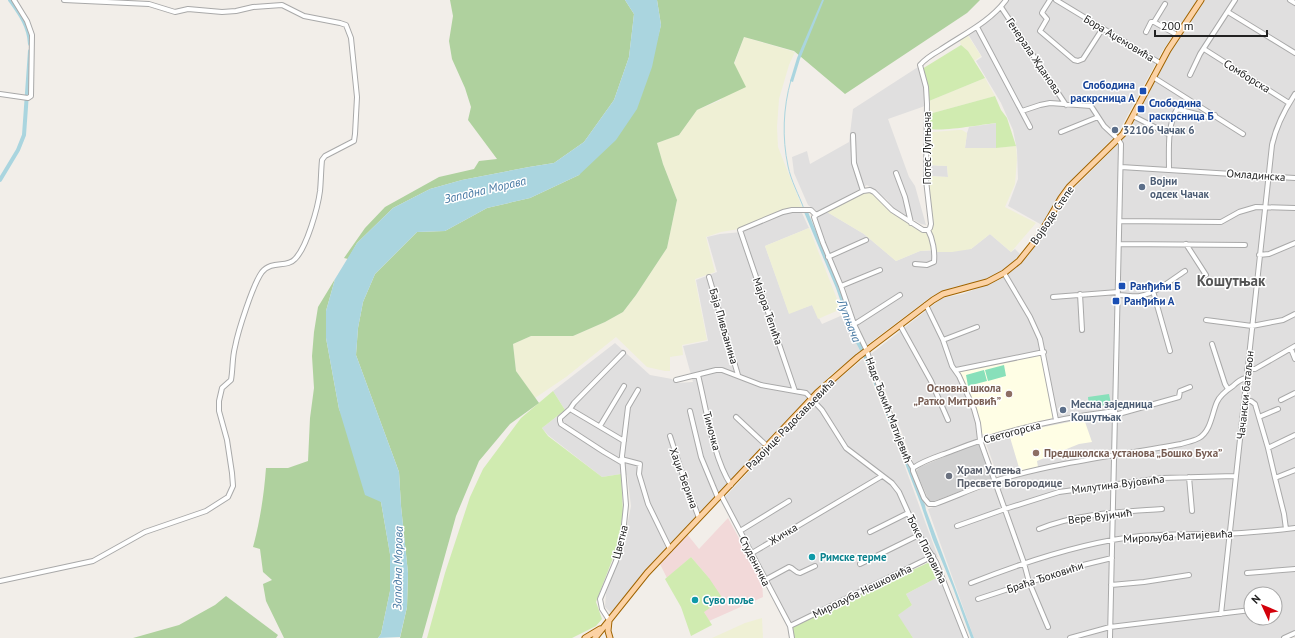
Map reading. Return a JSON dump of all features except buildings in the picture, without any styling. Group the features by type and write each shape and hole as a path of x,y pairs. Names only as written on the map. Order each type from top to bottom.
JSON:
{"main road":[{"name":"Војводе Степе","path":"865,352 926,305 943,294 982,284 1004,273 1019,261 1036,240 1069,187 1118,139 1133,116 1160,63 1201,0"},
{"name":"Радојице Радосављевића","path":"604,626 641,580 812,398 865,352"},
{"path":"609,620 608,631 610,638"},
{"path":"585,638 604,626"},
{"path":"595,638 604,626"}],"street":[{"path":"0,94 28,98 31,96 32,35 28,21 14,0"},
{"path":"0,581 93,561 145,532 206,511 228,497 232,492 233,486 232,473 219,401 222,388 231,380 235,346 241,325 257,281 262,273 267,267 272,265 293,262 304,243 312,222 320,191 322,160 325,156 346,146 355,139 357,97 351,38 346,25 304,16 282,5 253,7 236,11 222,12 188,10 175,12 149,4 64,0"},
{"path":"1006,0 1001,7 977,26 1030,127"},
{"path":"1050,0 1042,13 1048,19 1040,31 1074,60 1078,61 1082,59 1103,28"},
{"name":"Бора Аџемовића","path":"1056,0 1160,63"},
{"path":"1190,75 1204,49 1235,0"},
{"path":"1290,0 1295,3"},
{"path":"1146,32 1165,4"},
{"name":"Генерала Жданова","path":"1001,7 1066,105"},
{"path":"1228,12 1295,53"},
{"path":"1154,22 1177,35"},
{"name":"Потес Лупњача","path":"915,264 927,265 934,262 931,238 928,230 931,224 926,180 926,87 920,65 922,62 977,26"},
{"name":"Сомборска","path":"1204,49 1289,103"},
{"path":"1153,77 1243,134"},
{"name":"Чачански батаљон","path":"1221,614 1273,140 1289,103 1295,94"},
{"path":"1022,112 1044,104 1052,103 1091,106 1104,126 1118,139 1122,147 1110,638"},
{"path":"1169,170 1172,121 1178,108 1208,117 1215,116"},
{"path":"1133,116 1170,135"},
{"path":"1061,132 1098,117"},
{"path":"854,135 854,164 862,191"},
{"name":"Омладинска","path":"1121,167 1295,178"},
{"path":"896,173 905,197 911,223"},
{"path":"816,215 862,191 870,190 892,210 922,230 928,230"},
{"path":"1120,221 1220,222 1239,212 1256,207 1266,206 1295,208"},
{"name":"Мајора Тепића","path":"795,391 740,231 783,212 792,210 811,210 816,215"},
{"name":"Наде Ђокић Матијевић","path":"816,215 814,220 828,257 841,286 854,324 924,498 929,504 935,504 994,481"},
{"path":"828,257 866,240"},
{"path":"1260,255 1269,254 1295,243"},
{"path":"1119,244 1245,245"},
{"path":"1186,244 1206,275"},
{"path":"841,286 880,270"},
{"path":"1052,297 1080,294 1118,293 1140,296 1153,291 1185,271"},
{"path":"1004,273 1033,322 1040,339 1044,352 1056,420"},
{"name":"Баја Пивљанина","path":"709,277 738,375"},
{"path":"1153,291 1170,351"},
{"path":"1080,294 1082,330"},
{"path":"854,324 900,295"},
{"path":"926,305 943,340 952,366 956,370 974,409 980,440 1030,582 1048,627"},
{"path":"1206,320 1252,326 1283,320 1295,314"},
{"path":"900,325 931,381 948,420"},
{"path":"943,340 977,327"},
{"path":"1212,344 1228,389"},
{"path":"1247,369 1255,369 1293,347 1295,359"},
{"path":"956,370 1044,352"},
{"path":"623,353 560,418 560,421 561,424 604,452 622,461 640,464 639,474 647,501 670,549"},
{"path":"676,380 722,370 761,385 804,393 812,398"},
{"name":"Тимочка","path":"698,375 716,447 731,485"},
{"path":"994,481 1064,464 1181,444 1199,438 1211,421 1218,400 1228,389 1246,378"},
{"path":"600,426 624,386"},
{"name":"Светогорска","path":"913,468 929,460 980,440 1056,420 1115,413 1179,397 1180,391 1190,387"},
{"name":"Цветна","path":"609,620 602,609 600,600 619,551 625,522 626,498 622,461 629,405 638,390"},
{"path":"1280,400 1295,393"},
{"name":"Ђоке Поповића","path":"812,398 824,413 846,448 897,489 919,535 933,556 943,576 966,638"},
{"path":"1245,402 1254,402 1259,417 1268,448 1286,529"},
{"path":"570,409 624,441"},
{"path":"1259,417 1278,409"},
{"path":"690,411 701,457 720,496"},
{"path":"736,417 767,446"},
{"path":"1268,448 1295,435"},
{"name":"Хаџи Ђерина","path":"670,436 685,483 700,518"},
{"path":"1275,478 1295,470"},
{"name":"Жичка","path":"752,553 882,476"},
{"name":"Милутина Вујовића","path":"957,526 1059,492 1114,484 1189,477 1235,476"},
{"path":"1189,477 1192,511"},
{"name":"Студеничка","path":"720,496 790,626 792,638"},
{"path":"740,531 789,501"},
{"name":"Вере Вујичић","path":"1039,529 1070,519 1113,513 1162,509"},
{"path":"870,532 908,513"},
{"name":"Мирољуба Матијевића","path":"971,583 1024,563 1064,551 1112,540 1158,535 1229,533 1295,528"},
{"path":"860,564 919,535"},
{"name":"Мирољуба Нешковића","path":"790,626 933,556"},
{"name":"Браћа Ђоковићи","path":"978,599 1079,566 1112,558"},
{"path":"765,580 789,567 797,573 800,573 815,566"},
{"path":"1247,573 1295,569"},
{"path":"1111,586 1189,575"},
{"path":"1070,638 1110,627 1243,611"},
{"path":"1284,638 1295,633"}],"shaded area":[{"path":"1004,0 1198,0 1163,50 1118,133 1067,185 1042,225 1008,206 1018,179 1017,150 1013,130 1001,103 976,61 982,57 966,31 1000,6"},
{"path":"1205,0 1295,0 1295,631 1285,636 1286,638 974,638 928,509 1000,482 985,441 1058,422 1045,351 954,371 972,407 977,439 914,464 871,354 942,298 963,294 999,280 1028,256 1054,220 1072,190 1114,148 1134,122 1168,54"},
{"path":"967,34 981,56 974,61 968,51 961,45 959,38"},
{"path":"744,37 795,52 789,65 779,99 777,127 778,147 802,207 792,209 739,229 721,232 706,237 715,272 695,279 707,340 682,345 683,355 670,357 670,371 647,367 616,337 566,377 535,398 516,371 513,344 531,336 573,336 605,322 623,312 636,295 667,248 677,200 663,164 657,143 679,135 697,110 721,100"},
{"path":"918,67 924,87 925,106 888,119 909,177 915,186 926,225 921,224 893,208 887,200 867,185 818,212 808,205 794,173 792,157 807,151 810,164 849,142 853,109"},
{"path":"985,78 995,96 929,114 929,101"},
{"path":"997,123 996,148 965,148 969,127"},
{"path":"962,130 967,133 965,148 996,148 1016,146 1017,159 1015,184 1005,207 1036,223 1011,252 990,234 971,249 952,252 936,252 931,232 932,225 927,176 948,177 947,166 928,165 928,134 933,132"},
{"path":"928,165 947,166 948,177 927,176"},
{"path":"862,192 871,192 876,194 895,214 928,234 932,250 920,251 896,261 864,234 827,212"},
{"path":"827,212 864,234 896,261 920,251 971,249 990,234 1011,252 1015,249 1020,254 1008,268 989,279 954,287 932,296 867,345 855,319 845,287 829,252 817,220 818,216"},
{"path":"787,213 802,213 809,228 765,246 789,313 812,305 822,324 845,314 863,350 832,374 801,405 756,455 639,578 611,613 605,607 606,593 625,536 631,506 627,475 621,474 602,477 548,435 542,428 565,410 553,391 615,343 650,375 672,379 676,383 693,382 683,346 708,341 696,280 717,272 707,237 742,232"},
{"path":"809,228 841,309 818,319 812,305 789,314 765,246"},
{"name":"Основна школа „Ратко Митровић”","path":"1042,355 1053,416 1052,418 987,435 982,434 981,423 960,372"},
{"path":"863,359 938,557 792,626 725,497 824,391"},
{"name":"Предшколска установа „Бошко Буха”","path":"1084,419 1092,442 1079,444 1037,461 1038,467 1020,471 1009,434"},
{"path":"979,442 991,479 932,502 929,501 916,471 920,467"},
{"path":"728,518 762,581 763,597 709,621 704,612 709,578 691,557 667,578 660,564 687,534 699,549"},
{"path":"940,576 963,638 913,638 897,615 912,605 906,594"},
{"path":"762,618 763,638 712,638 745,623"}],"green space":[{"path":"450,0 625,0 634,14 629,57 614,100 584,142 554,163 462,180 430,189 393,208 357,243 348,259 344,258 365,228 385,207 439,177 474,169 479,161 497,159 468,120 471,107 465,88 452,59 449,41 453,16"},
{"path":"657,0 980,0 967,13 845,94 794,51 744,37 734,63 746,87 697,110 679,135 657,143 663,164 677,200 667,248 636,295 623,312 605,322 573,336 531,336 513,344 516,371 539,403 510,424 479,461 456,516 422,638 400,638 407,607 408,573 399,472 356,355 358,328 363,302 375,274 417,232 445,231 487,208 530,198 579,175 656,44 661,25"},
{"path":"961,45 968,51 985,78 929,101 922,69"},
{"path":"995,96 1001,110 1007,118 1016,146 996,148 996,123 950,129 929,128 929,114"},
{"path":"335,279 326,311 326,338 339,409 381,502 390,554 390,591 381,634 378,638 284,638 266,601 263,584 272,580 263,572 260,549 253,547 258,527 266,468 288,468 308,461 310,418 314,388 312,356 314,332 318,307"},
{"path":"1004,365 1006,376 988,381 985,370"},
{"path":"984,370 987,381 968,386 966,375"},
{"path":"553,391 565,410 542,428 548,436 602,477 621,474 623,512 618,545 596,602 602,619 596,626 572,638 427,638 445,573 470,497 483,469 521,418"},
{"path":"1109,394 1111,404 1089,408 1088,397"},
{"path":"691,557 709,578 723,599 704,612 712,625 691,636 681,607 665,579"},
{"path":"934,560 940,576 906,594 912,605 898,615 913,638 794,638 791,627"},
{"path":"226,596 278,635 276,638 133,638 179,625 215,605"}],"water":[{"name":"Западна Морава","path":"625,0 657,0 661,25 652,67 637,109 616,140 579,175 530,198 487,208 445,231 417,232 375,274 363,302 358,328 356,355 399,472 408,573 407,607 400,637 378,638 381,634 390,591 390,554 381,502 365,495 339,409 326,338 326,311 335,279 357,243 393,208 430,189 462,180 554,163 584,142 614,100 629,57 634,14"},
{"path":"822,0 824,0 800,59 793,82 790,81 797,58"},
{"path":"804,212 808,212 866,353 925,505 974,638 971,638 891,427 863,356 853,337 836,288"}],"waterway":[{"path":"10,0 26,26 30,44"},
{"path":"0,180 18,150 24,135 30,51"},
{"name":"Лупњача","path":"791,80 786,101 784,123 786,155 789,172 804,209"}],"place":[{"name":"Слободина раскрсница А","path":"1143,91"},
{"name":"Слободина раскрсница Б","path":"1141,109"},
{"name":"32106 Чачак 6","path":"1115,130"},
{"name":"Војни одсек Чачак","path":"1142,187"},
{"name":"Ранђићи Б","path":"1122,286"},
{"name":"Ранђићи А","path":"1116,301"},
{"name":"Основна школа „Ратко Митровић”","path":"1009,394"},
{"name":"Месна заједница Кошутњак","path":"1063,410"},
{"name":"Предшколска установа „Бошко Буха”","path":"1036,453"},
{"name":"Храм Успења Пресвете Богородице","path":"949,476"},
{"name":"Римске терме","path":"812,557"},
{"name":"Суво поље","path":"695,600"}],"district":[{"name":"Кошутњак","path":"1231,281"}]}
